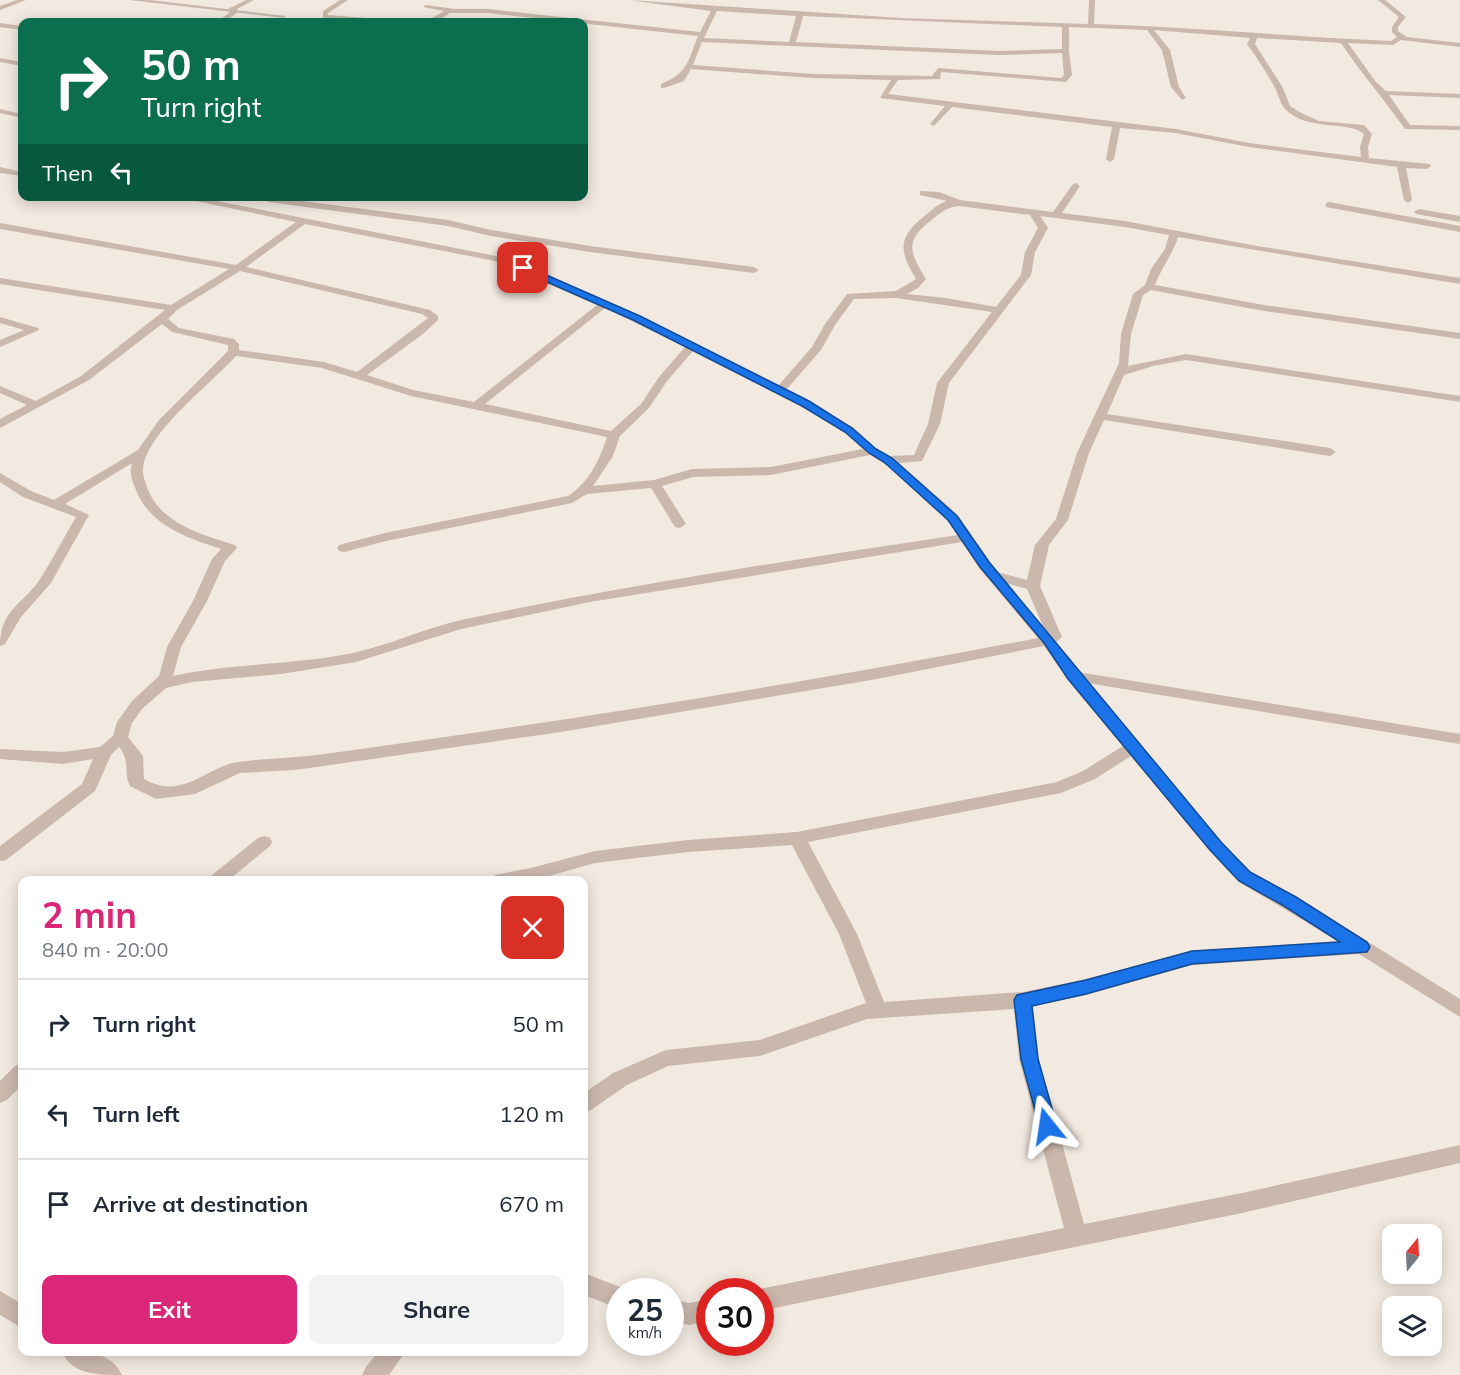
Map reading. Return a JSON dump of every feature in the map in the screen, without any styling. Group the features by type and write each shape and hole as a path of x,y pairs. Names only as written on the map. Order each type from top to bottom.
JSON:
{"street":[{"path":"0,8 23,0"},
{"path":"132,0 283,16"},
{"path":"224,18 251,0"},
{"path":"345,0 325,12 325,16 355,18"},
{"path":"436,0 426,7 456,11"},
{"path":"631,0 715,9 901,20 1091,25 1393,43 1400,38 1460,45"},
{"path":"699,7 706,0"},
{"path":"1091,25 1092,0"},
{"path":"1381,0 1403,17 1395,27 1395,32 1406,39"},
{"path":"664,86 681,79 689,67 715,9"},
{"path":"439,18 446,12 456,11 488,11 545,18"},
{"path":"792,44 800,14"},
{"path":"588,23 701,37 792,44 999,53 1065,51"},
{"path":"689,67 813,76 937,78 938,70 1063,80 1068,75 1065,24"},
{"path":"0,25 18,27"},
{"path":"1149,28 1166,50 1175,87 1182,98"},
{"path":"1254,36 1251,44 1279,88 1287,107 1298,116 1318,123 1361,127 1368,134 1364,147 1365,160"},
{"path":"1343,41 1373,84 1384,93 1408,126 1460,128"},
{"path":"0,60 18,63"},
{"path":"896,77 882,96 1176,131 1249,145 1400,165 1427,166"},
{"path":"1384,93 1460,96"},
{"path":"934,124 950,105"},
{"path":"0,111 18,115"},
{"path":"1110,159 1116,125"},
{"path":"1400,165 1404,174 1408,200"},
{"path":"0,170 18,173"},
{"path":"1055,216 1076,186"},
{"path":"922,193 959,202 1125,224 1460,281"},
{"path":"203,201 498,259 636,318 778,392 806,404 849,430 872,451 888,460 953,518 965,538 1048,640 1073,675 1215,846 1245,877 1290,902 1460,1009"},
{"path":"283,201 448,223 490,233 590,249 754,270"},
{"path":"892,296 915,289 921,279 910,261 907,244 914,229 946,204 959,202"},
{"path":"1460,219 1333,202 1460,229"},
{"path":"888,460 918,458 934,424 943,383 1026,274 1030,252 1043,228 1034,213"},
{"path":"0,424 85,378 162,320 173,309 238,268 305,220"},
{"path":"0,226 238,268 426,312 434,318 419,332 357,377"},
{"path":"120,738 135,756 136,782 156,793 195,788 237,768 296,764 561,727 877,674 1055,637 1033,586 1042,545 1062,520 1083,453 1124,363 1126,334 1138,294 1149,287 1156,269 1170,249 1174,234"},
{"path":"0,281 173,309"},
{"path":"1149,287 1264,308 1460,336"},
{"path":"778,392 817,348 830,324 851,296 892,296 946,301 997,310"},
{"path":"476,406 603,305"},
{"path":"0,320 34,330 0,344"},
{"path":"54,505 141,453 182,404 233,352 234,344 230,341 176,330 162,320"},
{"path":"344,548 425,528 572,499 584,491 607,456 614,435 645,406 663,379 692,346"},
{"path":"233,352 324,365 411,393 614,435"},
{"path":"1118,373 1151,363 1186,357 1460,399"},
{"path":"0,389 36,405"},
{"path":"1099,416 1330,452"},
{"path":"584,491 655,484 692,473 771,471 872,451"},
{"path":"0,855 89,787 104,752 120,738 125,722 137,705 161,684 166,676 174,647 200,601 219,558 230,548 187,534 154,510 142,495 136,470 141,453"},
{"path":"0,477 27,495 83,515 44,583 15,615 0,641"},
{"path":"655,484 680,524"},
{"path":"161,684 192,677 280,669 356,657 458,625 590,598 965,538"},
{"path":"994,575 1033,586"},
{"path":"1073,675 1460,739"},
{"path":"525,876 595,857 797,838 1061,787 1089,775 1133,747"},
{"path":"0,754 63,758 104,752"},
{"path":"797,838 848,934 878,1010"},
{"path":"224,876 264,842"},
{"path":"588,1101 620,1079 666,1058 760,1048 867,1011 1023,1000 1086,987 1192,958 1361,947"},
{"path":"1023,1000 1029,1059 1077,1237"},
{"path":"0,1094 18,1076"},
{"path":"774,1297 1077,1237 1460,1154"},
{"path":"588,1286 606,1293"},
{"path":"0,1302 18,1314"},
{"path":"80,1356 110,1375"},
{"path":"374,1375 390,1356"}],"route":[{"path":"523,268 636,318 778,392 806,404 849,430 872,451 888,460 953,518 984,565 1048,640 1073,675 1215,846 1245,877 1290,902 1361,947 1192,958 1086,987 1023,1000 1029,1059 1047,1126"}]}
